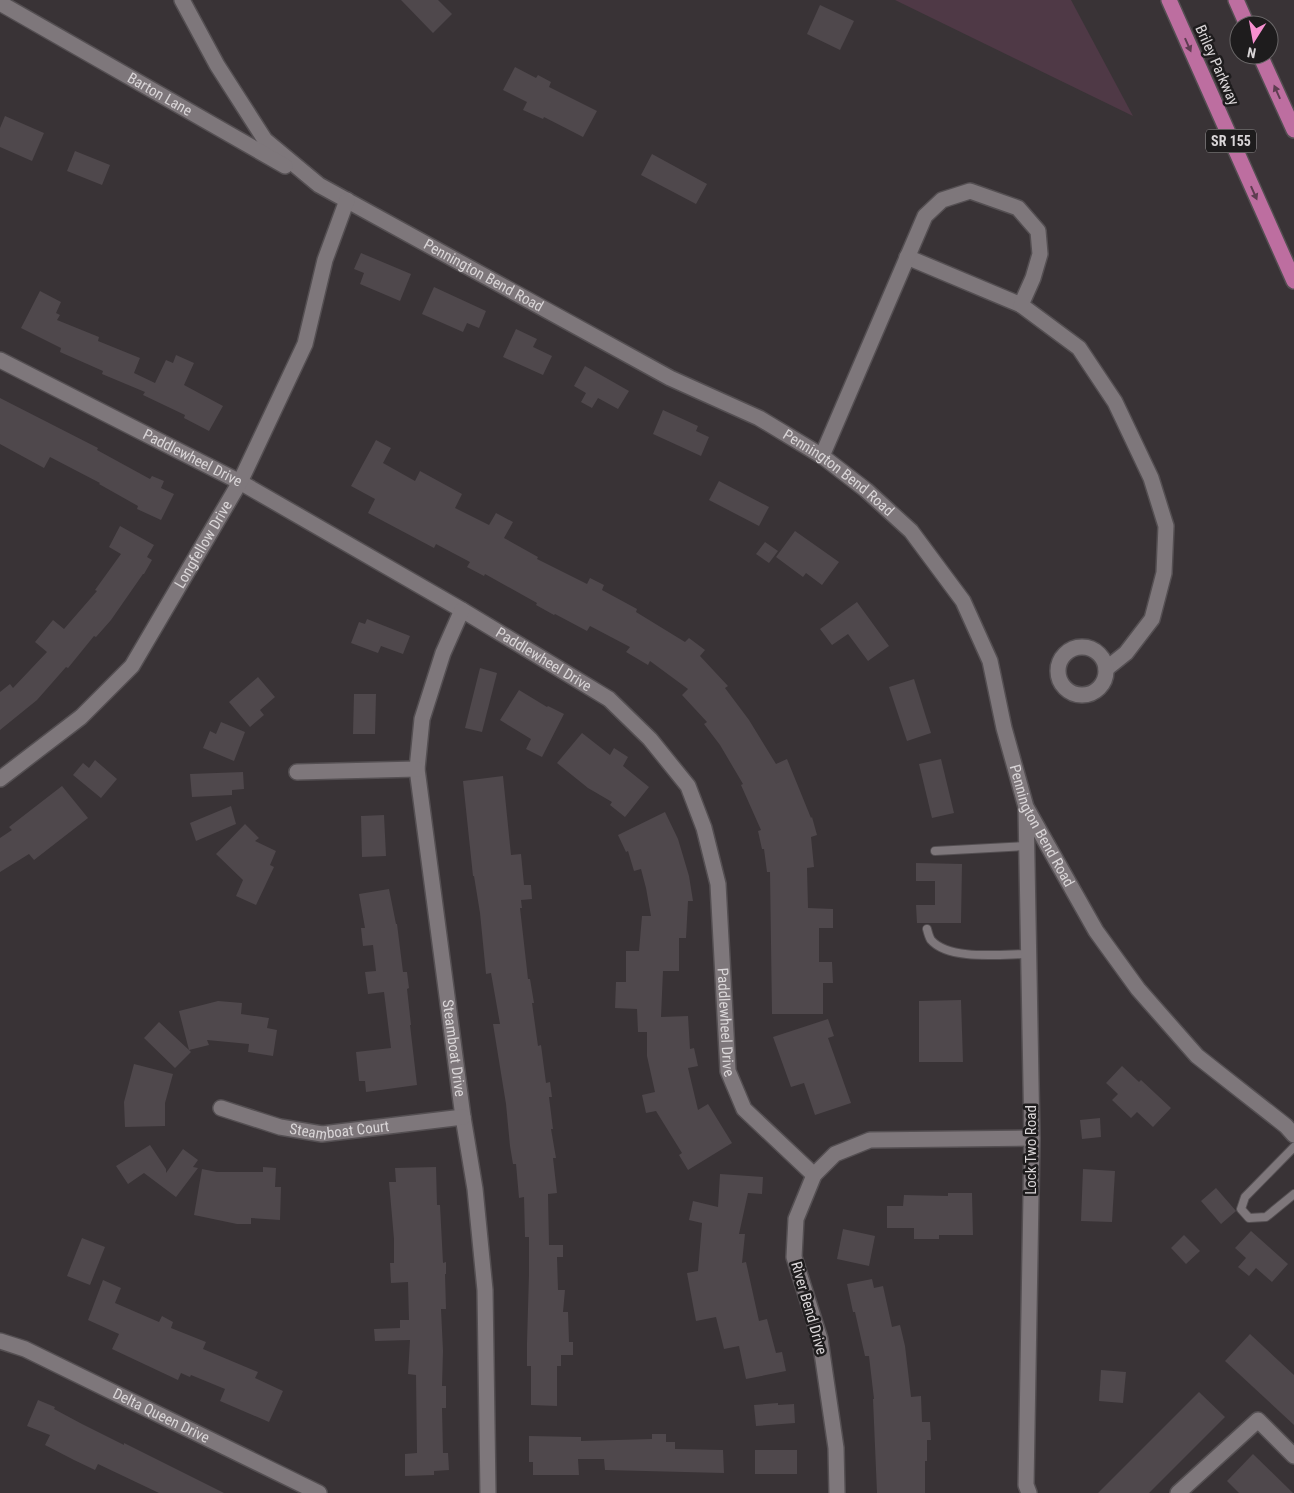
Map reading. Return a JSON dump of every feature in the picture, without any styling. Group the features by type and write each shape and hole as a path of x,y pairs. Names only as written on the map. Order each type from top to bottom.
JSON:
{"highway":[{"name":"Briley Parkway","path":"1168,0 1294,281"},
{"path":"1236,0 1243,15"},
{"path":"1265,65 1294,130"}],"street":[{"name":"Pennington Bend Road","path":"182,0 217,65 265,140 319,185 670,378 759,418 822,456 866,490 911,531 963,600 990,661 1004,728 1026,807 1096,931 1138,989 1197,1056 1286,1126 1294,1135"},
{"name":"Barton Lane","path":"0,3 319,185"},
{"path":"822,456 925,216 942,200 970,190 1018,208 1038,231 1040,254 1033,278 1020,305"},
{"name":"Longfellow Drive","path":"0,779 81,717 132,666 240,482 305,344 325,260 347,200"},
{"path":"908,257 1020,305 1079,348 1115,402 1151,478 1166,526 1164,573 1152,619 1126,653 1106,669"},
{"name":"Paddlewheel Drive","path":"0,360 240,482 462,610 609,699 650,739 688,786 704,828 718,884 728,1072 744,1109 814,1175"},
{"name":"Steamboat Drive","path":"462,610 443,652 422,719 417,769 463,1117 475,1189 485,1290 488,1493"},
{"path":"298,772 417,769"},
{"name":"Lock Two Road","path":"1026,807 1032,1138 1026,1485 1030,1493"},
{"name":"Steamboat Court","path":"221,1108 280,1127 322,1134 463,1117"},
{"name":"River Bend Drive","path":"837,1493 836,1448 820,1339 794,1257 796,1219 814,1175 835,1154 870,1140 1032,1138"},
{"name":"Delta Queen Drive","path":"0,1341 25,1349 319,1493"},
{"path":"1178,1493 1258,1420 1294,1456"}],"lane":[{"path":"935,851 1027,846"},
{"path":"927,929 930,939 940,947 955,952 1028,954"},
{"path":"1294,1147 1245,1197 1242,1209 1249,1218 1266,1217 1294,1194"}],"shaded area":[{"path":"895,0 1071,0 1133,116"}],"building":[{"path":"401,0 438,0 452,14 433,33"},
{"path":"820,5 854,21 840,50 807,34"},
{"path":"515,67 536,78 538,75 551,82 549,87 597,111 583,137 544,117 543,119 523,110 527,102 503,90"},
{"path":"5,116 44,133 32,161 0,147 0,128"},
{"path":"75,151 110,165 102,185 67,171"},
{"path":"652,154 707,184 696,204 641,175"},
{"path":"361,253 411,274 400,301 360,284 364,273 354,269"},
{"path":"434,287 486,311 479,328 467,323 463,332 422,314"},
{"path":"40,291 61,302 56,313 60,315 57,320 99,337 98,341 140,358 134,373 155,383 166,360 173,363 176,355 194,363 184,385 223,406 209,431 184,418 185,415 143,395 145,392 102,374 103,371 60,352 61,348 21,328"},
{"path":"516,329 537,339 533,347 552,356 543,375 503,357"},
{"path":"585,366 629,391 618,409 598,398 592,408 581,402 586,393 574,386"},
{"path":"0,398 98,448 97,450 150,479 152,476 164,481 161,488 174,494 161,520 137,509 138,506 100,483 50,457 44,468 0,444"},
{"path":"663,410 698,426 696,431 709,437 701,456 653,434"},
{"path":"376,440 391,448 383,463 415,481 420,471 462,494 455,508 489,525 496,513 513,522 504,538 538,557 537,559 587,584 590,578 604,585 602,590 637,609 636,612 685,642 689,638 705,650 700,656 728,686 725,688 749,720 776,764 787,759 812,817 817,835 811,837 814,867 807,868 808,908 833,909 833,928 819,928 819,962 832,962 833,983 823,983 823,1014 772,1014 770,872 767,872 764,849 762,849 758,831 761,830 741,785 743,784 720,745 704,724 707,722 682,695 688,689 650,661 648,665 626,652 630,647 590,626 587,631 554,615 536,605 537,603 485,574 484,576 467,567 470,562 436,544 434,548 368,513 375,499 351,486"},
{"path":"719,481 769,507 759,526 709,500"},
{"path":"120,526 154,545 147,557 152,560 144,574 111,620 96,637 94,636 68,668 66,667 37,700 0,730 0,692 10,684 13,688 47,652 35,642 53,620 64,629 97,591 95,590 121,554 109,547"},
{"path":"795,531 839,562 822,585 806,573 803,577 776,557"},
{"path":"765,542 778,551 769,563 756,554"},
{"path":"857,602 889,646 868,661 848,634 832,645 820,629"},
{"path":"367,619 410,636 403,654 381,646 378,653 351,643 359,622 365,624"},
{"path":"480,668 497,673 482,732 465,728"},
{"path":"258,677 275,697 260,710 264,715 250,727 229,702"},
{"path":"914,679 931,733 907,741 889,687"},
{"path":"519,690 547,707 564,714 542,757 526,749 531,739 500,720"},
{"path":"354,694 376,694 375,734 353,734"},
{"path":"221,722 245,732 234,761 203,748 210,731 216,734"},
{"path":"582,733 610,755 614,748 628,757 623,766 649,787 625,817 610,805 612,802 588,788 557,763"},
{"path":"941,759 954,813 932,818 919,764"},
{"path":"95,760 117,779 101,798 73,775 83,763 89,768"},
{"path":"243,772 244,789 232,790 232,795 192,797 190,774"},
{"path":"503,776 511,855 521,854 524,885 531,885 532,899 521,900 522,908 520,908 528,979 530,979 534,1003 532,1003 538,1046 541,1045 546,1083 550,1082 552,1097 549,1097 553,1129 551,1129 556,1158 553,1158 557,1193 548,1194 549,1245 563,1245 563,1257 557,1257 558,1290 565,1290 563,1312 568,1312 569,1342 573,1342 573,1355 561,1355 561,1366 557,1366 557,1406 531,1405 531,1366 527,1366 529,1237 525,1237 524,1197 519,1198 516,1164 513,1164 510,1146 506,1104 493,1024 500,1024 491,973 486,974 463,781"},
{"path":"62,786 88,818 34,860 29,854 0,872 0,838 12,830 9,827"},
{"path":"231,806 236,824 196,841 190,823"},
{"path":"665,812 678,839 689,876 693,901 688,901 686,938 679,938 679,971 663,971 661,1017 688,1016 690,1049 694,1048 698,1066 688,1068 698,1110 708,1104 732,1143 688,1170 679,1155 682,1153 656,1111 646,1113 642,1095 655,1092 647,1056 647,1032 638,1032 637,1009 615,1008 616,982 626,982 626,951 639,951 642,916 651,916 641,869 634,871 628,851 626,852 618,835"},
{"path":"384,815 386,856 362,857 361,816"},
{"path":"245,824 259,838 255,841 276,851 270,865 274,867 256,905 236,896 243,880 216,854"},
{"path":"916,863 962,864 961,923 917,923 916,905 935,905 935,881 916,881"},
{"path":"389,889 397,924 403,972 407,972 410,1025 417,1085 366,1092 365,1081 359,1081 356,1052 391,1048 384,992 368,994 365,972 376,971 373,945 363,946 361,928 365,928 359,894"},
{"path":"961,1000 963,1062 919,1062 919,1001"},
{"path":"218,1001 242,1003 241,1014 269,1018 267,1028 277,1030 273,1056 248,1052 249,1044 207,1040 209,1045 189,1050 179,1011"},
{"path":"828,1019 834,1036 828,1038 851,1103 815,1115 804,1083 791,1087 773,1037"},
{"path":"159,1022 191,1052 175,1068 144,1038"},
{"path":"134,1064 173,1074 165,1103 165,1126 125,1127 124,1102"},
{"path":"1122,1066 1139,1082 1141,1080 1171,1108 1153,1127 1137,1112 1131,1118 1112,1100 1118,1094 1106,1083"},
{"path":"1100,1118 1101,1137 1082,1139 1080,1120"},
{"path":"150,1145 166,1169 166,1173 183,1149 198,1160 193,1167 198,1168 176,1197 144,1173 128,1184 116,1166"},
{"path":"263,1167 276,1168 275,1187 281,1187 280,1220 251,1218 251,1224 237,1224 194,1215 202,1169 217,1172 263,1172"},
{"path":"436,1167 437,1205 440,1205 443,1263 446,1262 446,1309 441,1309 442,1386 446,1386 446,1408 442,1408 443,1453 448,1453 449,1470 434,1471 434,1475 405,1476 405,1454 417,1453 416,1375 408,1374 410,1340 375,1341 374,1329 400,1328 400,1320 409,1320 408,1282 391,1283 390,1263 394,1263 394,1239 389,1182 396,1182 395,1168"},
{"path":"1083,1169 1115,1171 1112,1222 1081,1221"},
{"path":"720,1174 763,1177 762,1194 748,1193 739,1234 745,1234 742,1263 746,1262 759,1321 767,1319 776,1353 782,1352 786,1371 746,1379 739,1346 724,1349 716,1317 696,1321 687,1273 698,1271 702,1223 689,1220 693,1201 718,1207"},
{"path":"1216,1188 1236,1211 1221,1224 1201,1201"},
{"path":"948,1193 972,1193 973,1235 939,1235 939,1239 914,1239 914,1228 887,1228 887,1206 903,1206 904,1195 948,1196"},
{"path":"843,1229 875,1236 869,1266 837,1259"},
{"path":"1251,1231 1288,1264 1272,1282 1256,1268 1249,1276 1238,1267 1246,1258 1235,1248"},
{"path":"1184,1235 1200,1251 1186,1264 1171,1248"},
{"path":"82,1238 105,1247 90,1285 67,1276"},
{"path":"872,1279 874,1288 883,1286 892,1327 900,1325 905,1346 911,1397 921,1396 922,1422 930,1422 931,1440 927,1440 925,1493 877,1493 874,1399 869,1356 865,1356 847,1284"},
{"path":"103,1280 121,1288 115,1303 159,1322 162,1316 173,1322 171,1328 206,1342 203,1349 258,1372 255,1378 283,1391 269,1422 220,1401 225,1389 191,1375 190,1377 181,1373 178,1380 112,1349 119,1334 88,1320"},
{"path":"1250,1334 1294,1375 1294,1425 1225,1361"},
{"path":"1101,1370 1126,1372 1123,1403 1099,1401"},
{"path":"1199,1392 1225,1417 1149,1493 1098,1493"},
{"path":"38,1400 55,1407 54,1409 124,1445 124,1443 224,1493 159,1493 98,1464 95,1470 74,1460 45,1445 50,1435 27,1426"},
{"path":"778,1403 778,1405 794,1404 795,1423 756,1426 754,1405"},
{"path":"652,1434 666,1434 666,1442 675,1442 675,1449 723,1450 724,1473 605,1470 604,1459 578,1459 579,1475 533,1475 533,1462 529,1462 529,1436 581,1437 581,1441 652,1439"},
{"path":"755,1450 797,1450 797,1474 755,1474"},
{"path":"1253,1454 1293,1493 1239,1493 1227,1481"}]}
